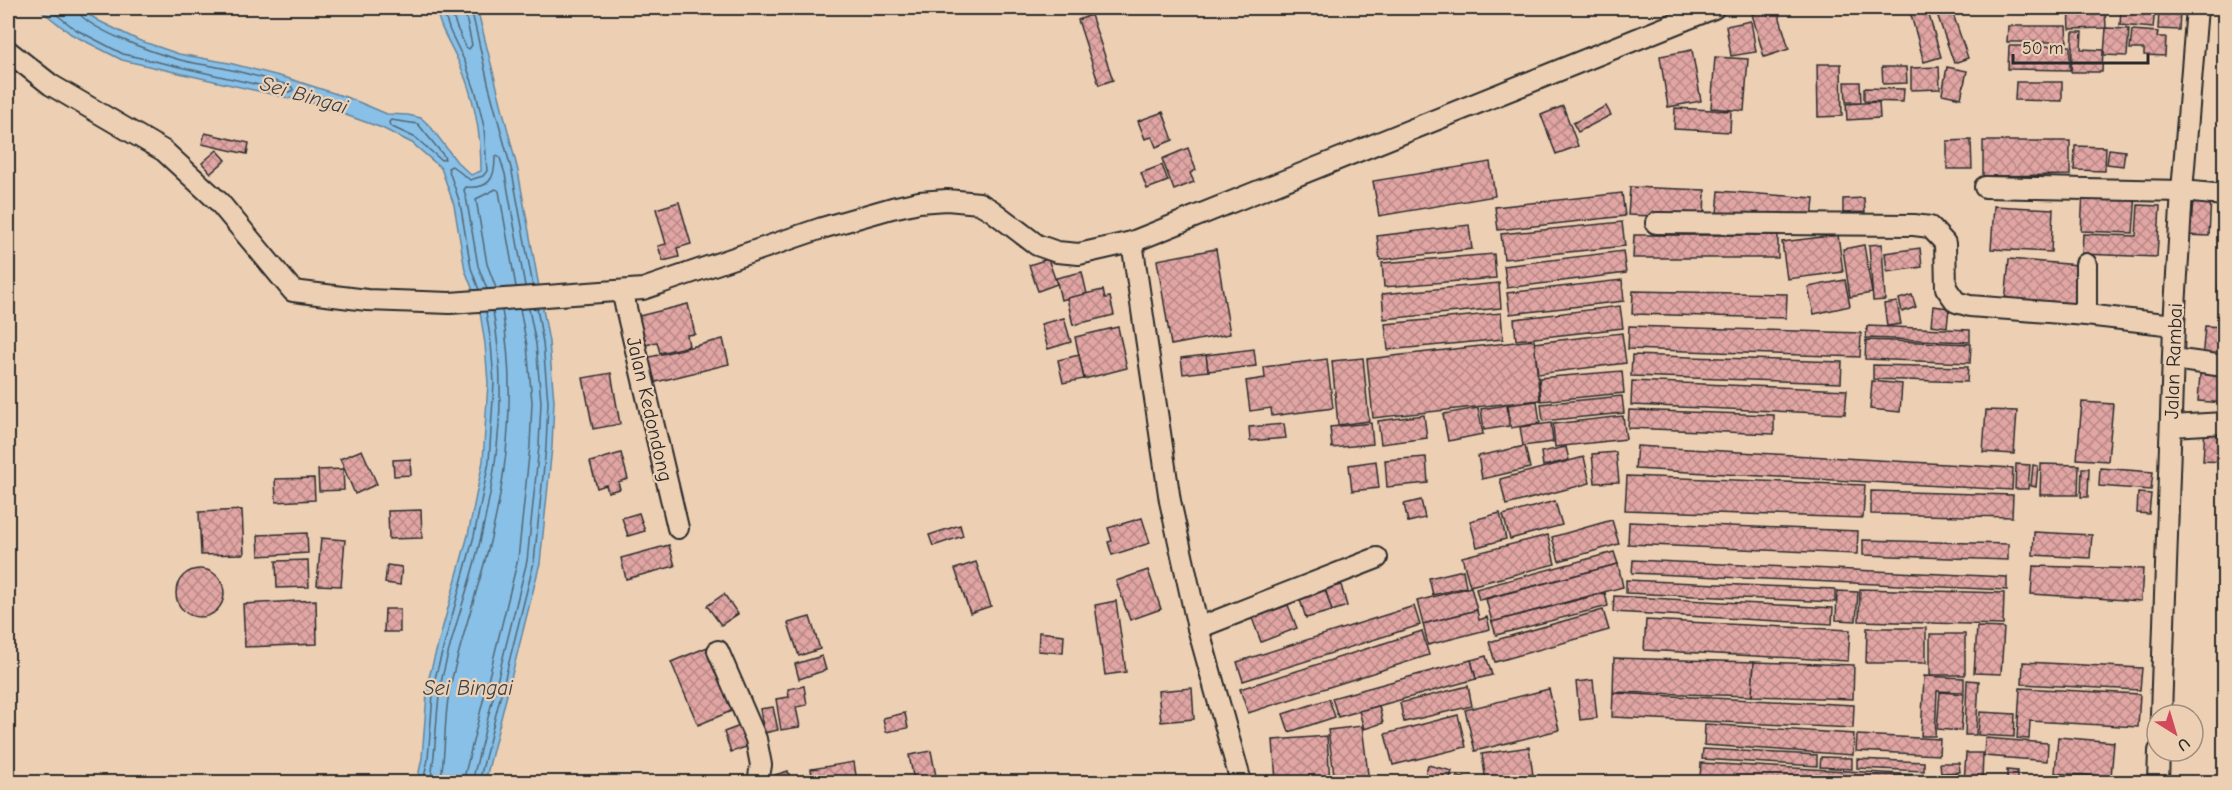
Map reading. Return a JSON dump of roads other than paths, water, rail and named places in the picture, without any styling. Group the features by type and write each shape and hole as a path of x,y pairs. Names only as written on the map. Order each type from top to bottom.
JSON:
{"street":[{"path":"8,51 51,85 164,151 219,202 293,291 367,300 450,303 643,289 772,243 892,208 928,201 979,203 1037,245 1057,252 1079,254 1132,242 1714,8"},
{"name":"Jalan Rambai","path":"2161,703 2174,325 2197,8"},
{"path":"1986,187 2182,191 2224,195"},
{"path":"1656,223 1930,227 1946,243 1946,288 1956,302 1970,306 2174,325"},
{"path":"1132,242 1170,501 1198,628 1241,783"},
{"path":"2086,264 2086,315"},
{"name":"Jalan Kedondong","path":"622,291 678,528"},
{"path":"2173,359 2224,366"},
{"path":"2171,426 2224,423"},
{"path":"1198,628 1377,558"},
{"path":"718,651 756,739 761,765 758,783"},
{"path":"2158,783 2159,763"}],"water":[{"name":"Sei Bingai","path":"38,8 79,8 99,21 138,40 179,54 229,63 287,78 349,98 387,114 421,118 430,126 457,162 471,175 481,171 476,116 469,89 442,29 436,8 477,8 518,171 549,342 554,401 552,447 540,563 485,782 417,782 422,758 428,681 468,535 483,461 488,383 479,306 465,270 454,205 441,168 412,143 382,128 315,104 122,60 71,34"}]}
